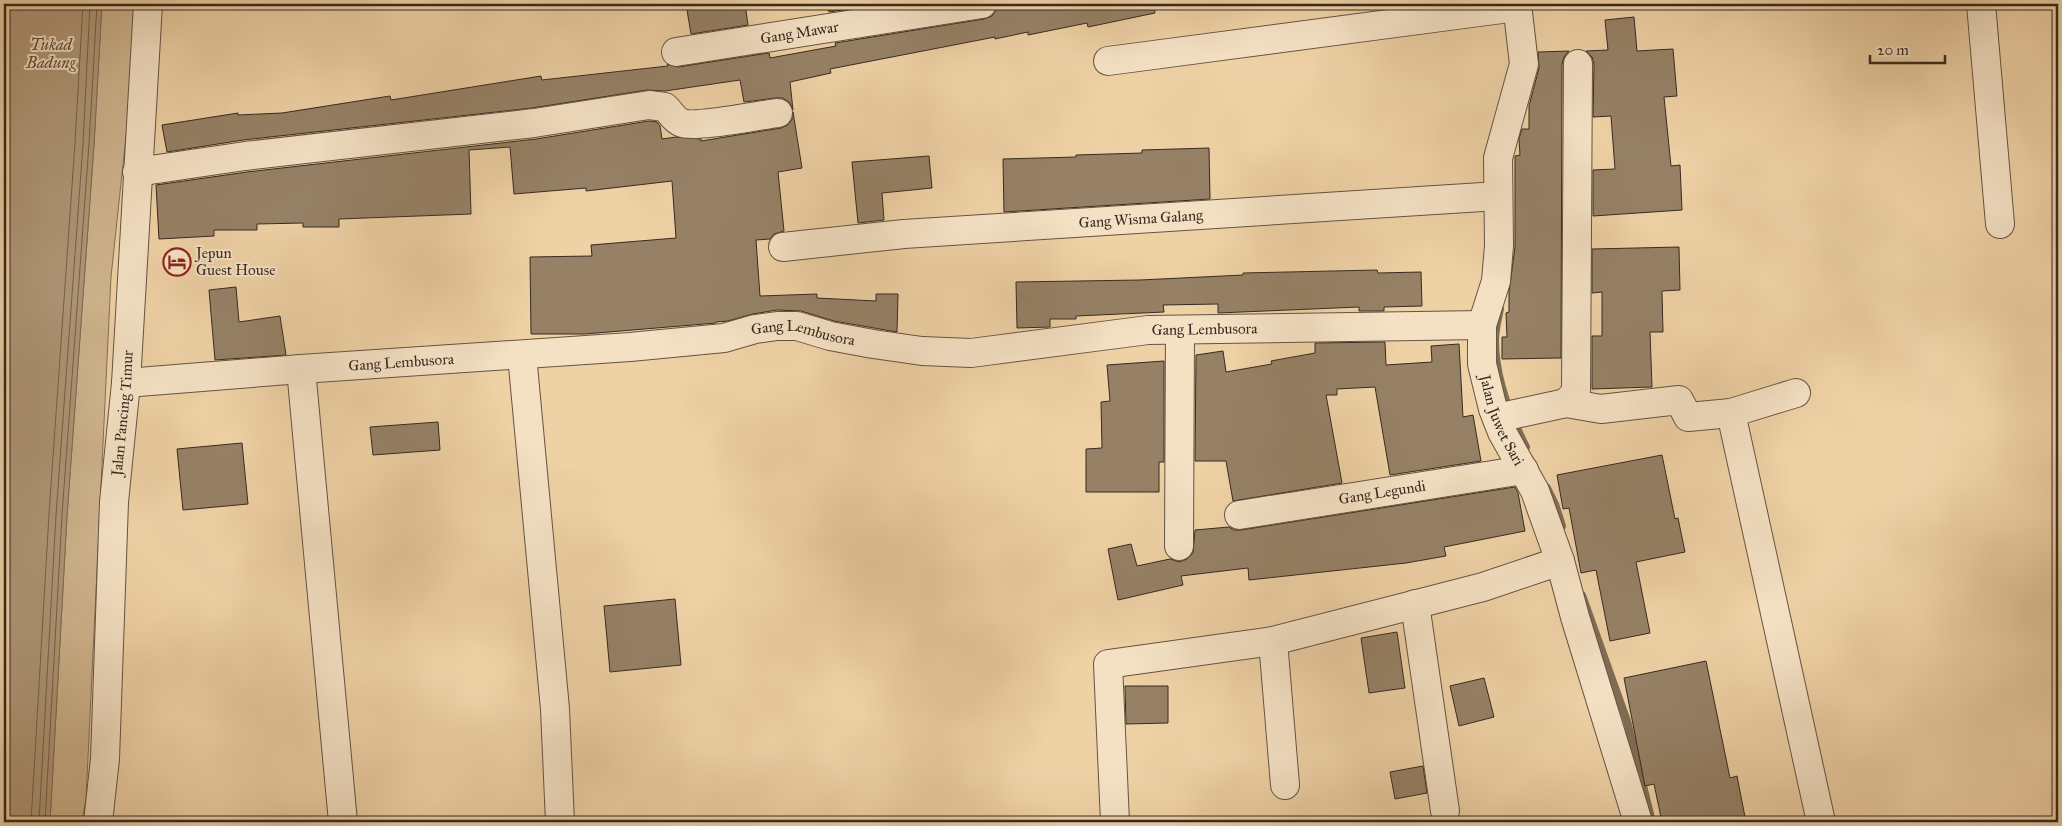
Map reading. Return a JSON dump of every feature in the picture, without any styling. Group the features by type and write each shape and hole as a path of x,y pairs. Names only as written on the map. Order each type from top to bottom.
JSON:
{"street":[{"name":"Gang Mawar","path":"676,52 982,4"},
{"path":"1981,4 2000,224"},
{"name":"Jalan Pancing Timur","path":"98,822 106,758 114,502 126,383 143,95 154,5"},
{"path":"1108,61 1517,5"},
{"name":"Jalan Juwet Sari","path":"1517,5 1524,64 1498,158 1499,246 1496,281 1482,324 1482,364 1488,394 1502,432 1535,491 1560,561 1575,617 1638,822"},
{"path":"1566,403 1576,392 1578,64"},
{"path":"137,172 245,156 534,123 649,105 666,107 675,120 684,124 707,123 778,113"},
{"name":"Gang Wisma Galang","path":"783,247 904,234 1498,196"},
{"name":"Gang Lembusora","path":"126,383 301,368 522,355 724,338 754,329 777,326 798,326 830,336 912,350 971,353 1148,330 1482,324"},
{"path":"1179,546 1180,330"},
{"path":"522,355 555,709 560,822"},
{"path":"301,368 343,822"},
{"path":"1497,418 1566,403 1601,409 1679,400 1688,417 1730,413 1796,393"},
{"path":"1730,413 1821,822"},
{"name":"Gang Legundi","path":"1240,515 1524,470"},
{"path":"1115,822 1108,664 1273,641 1483,587 1560,561"},
{"path":"1415,604 1445,811"},
{"path":"1273,641 1285,785"}],"shaded area":[{"path":"102,4 136,4 132,80 111,277 86,799 82,822 50,822 67,516 94,145"}],"water":[{"name":"Tukad Badung","path":"6,4 102,4 94,145 67,516 50,822 4,822 4,28"}],"building":[{"path":"686,4 745,4 748,25 691,34"},
{"path":"827,4 877,4 877,5 829,12"},
{"path":"1018,4 1154,4 1155,13 1088,27 1087,23 1028,35 1028,32 995,39 995,37 830,69 831,73 790,82 793,110 790,103 783,98 744,102 740,80 665,91 647,90 532,108 243,140 167,152 162,125 238,113 238,115 282,113 390,96 391,100 541,76 542,80 668,66 667,64 678,67 769,53 770,58 836,46 835,43 984,19 992,16 997,8"},
{"path":"1634,17 1637,51 1673,49 1677,96 1664,97 1671,166 1680,165 1682,210 1593,216 1593,170 1615,169 1611,116 1593,117 1594,64 1592,57 1586,51 1608,50 1605,20"},
{"path":"1569,51 1564,57 1562,64 1561,358 1502,359 1502,337 1507,337 1506,313 1509,312 1509,292 1515,247 1515,156 1520,155 1519,139 1522,129 1529,129 1529,106 1539,68 1538,52"},
{"path":"793,112 802,168 778,172 784,231 774,234 770,239 756,240 760,296 817,294 817,298 876,301 876,294 898,294 897,332 834,321 801,311 777,310 716,323 585,334 531,334 530,257 592,256 591,245 676,238 672,181 586,191 586,188 514,194 510,147 469,150 471,214 339,219 339,227 303,227 303,223 257,224 257,230 214,230 214,236 159,239 156,185 247,172 536,139 649,121 657,122 660,126 662,139 676,137 701,139 701,141 781,128 788,125 793,118"},
{"path":"1209,148 1210,199 1004,212 1003,159 1076,157 1076,155 1142,153 1142,150"},
{"path":"929,156 932,188 882,193 884,220 858,223 852,162"},
{"path":"1679,247 1680,290 1662,291 1663,332 1650,332 1652,387 1592,389 1592,336 1602,336 1602,292 1592,293 1592,249"},
{"path":"1377,270 1378,273 1421,272 1422,306 1384,307 1384,311 1359,311 1359,307 1218,313 1218,304 1163,305 1164,312 1076,316 1076,319 1050,319 1050,327 1017,328 1016,282 1140,280 1243,275 1243,273"},
{"path":"236,287 239,322 280,316 286,355 215,360 209,290"},
{"path":"1385,342 1386,365 1432,362 1431,346 1459,344 1463,417 1473,415 1481,461 1390,475 1375,387 1337,389 1337,395 1326,395 1342,483 1233,501 1226,461 1195,461 1196,355 1223,351 1226,372 1272,364 1271,361 1315,353 1315,343"},
{"path":"1164,361 1164,462 1159,462 1159,492 1086,492 1086,449 1102,448 1101,402 1110,401 1107,365"},
{"path":"438,422 440,450 373,455 370,427"},
{"path":"242,443 248,504 183,510 177,449"},
{"path":"1662,455 1675,519 1678,518 1685,552 1636,562 1650,633 1610,641 1596,570 1581,573 1569,508 1563,509 1557,475"},
{"path":"1515,487 1518,493 1525,531 1444,547 1446,556 1406,563 1249,580 1248,568 1181,576 1183,585 1118,600 1108,549 1131,544 1137,566 1170,559 1179,562 1187,559 1193,553 1195,530 1229,527 1234,530 1241,530"},
{"path":"675,599 681,665 610,672 604,606"},
{"path":"1397,632 1405,688 1369,693 1361,638"},
{"path":"1706,661 1730,778 1737,776 1746,822 1662,822 1654,784 1645,786 1624,678"},
{"path":"1484,678 1494,717 1459,726 1450,686"},
{"path":"1125,686 1168,686 1168,723 1126,724"},
{"path":"1423,766 1427,793 1395,799 1390,772"}],"waterway":[{"path":"1500,309 1495,336 1497,368 1509,409 1526,447"},
{"path":"1547,488 1555,504 1562,526"},
{"path":"1582,595 1627,721 1652,822"}],"place":[{"name":"Jepun Guest House","path":"177,262"}]}
